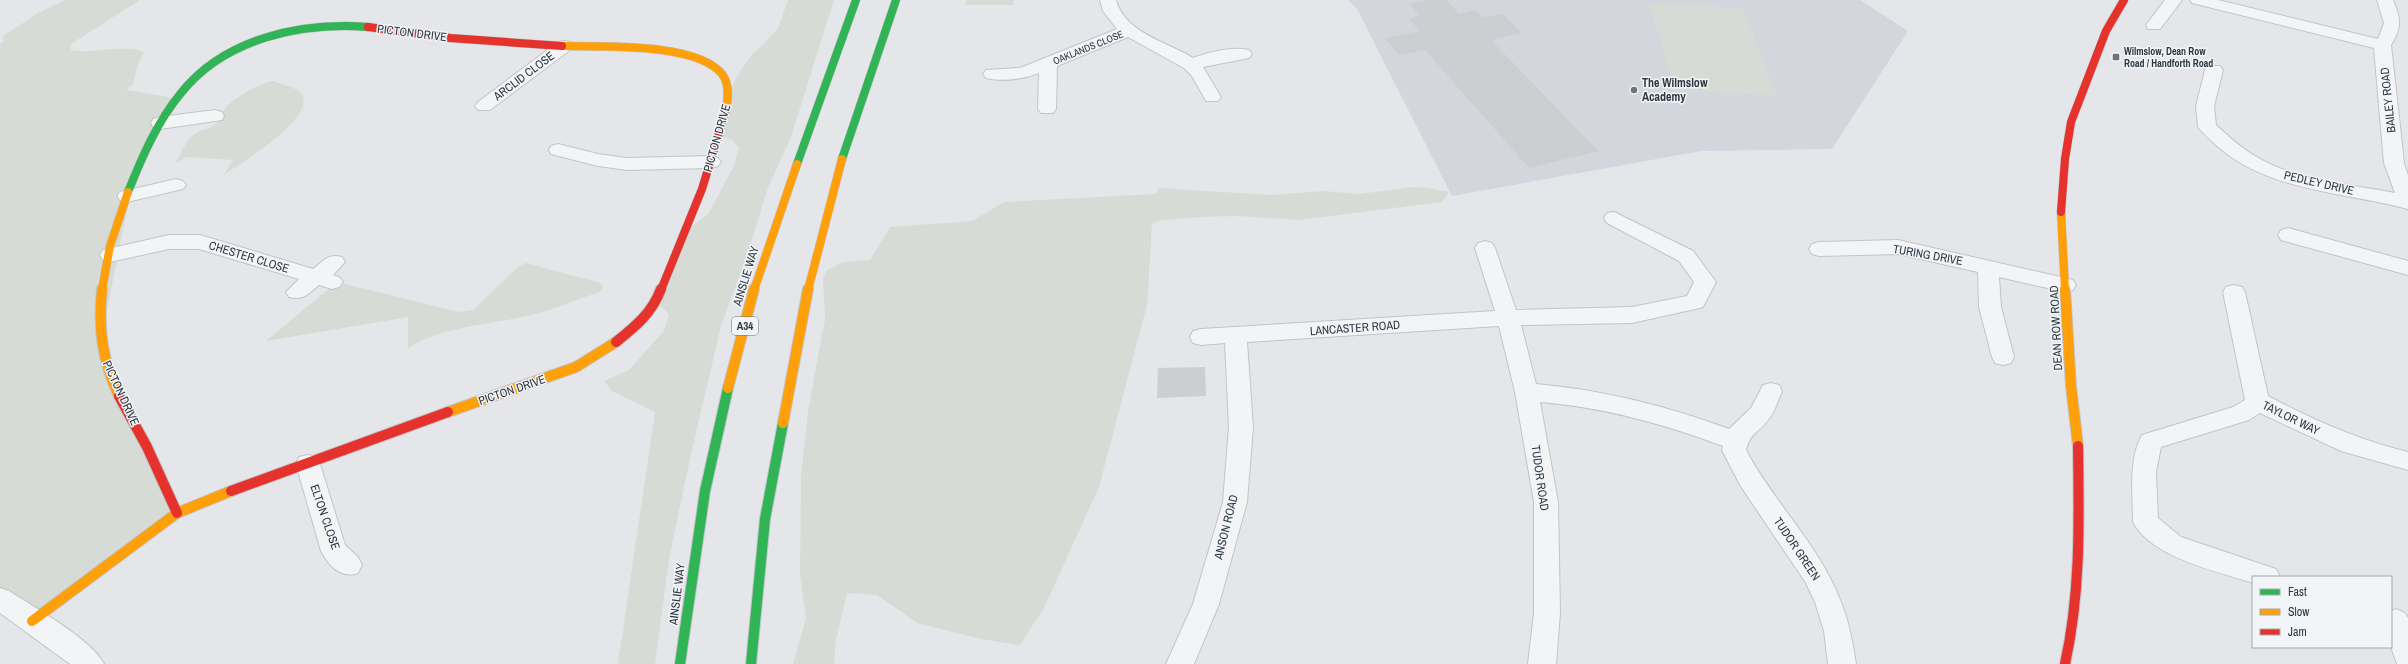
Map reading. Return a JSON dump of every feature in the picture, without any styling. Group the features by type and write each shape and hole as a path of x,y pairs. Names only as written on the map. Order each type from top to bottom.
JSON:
{"main road":[{"name":"AINSLIE WAY","path":"680,664 696,543 719,426 757,279 806,136 856,0"},
{"path":"751,664 764,519 810,276 847,140 896,0"},
{"name":"DEAN ROW ROAD","path":"2065,664 2070,641 2079,562 2080,498 2079,452 2071,386 2061,217 2065,160 2071,122 2106,31 2124,0"},
{"name":"PICTON DRIVE","path":"32,621 178,513 239,488 308,464 404,427 576,367 612,345 644,320 656,302 711,162 725,117 728,95 727,83 716,68 690,55 673,51 564,46 448,38 355,26 331,25 300,29 249,43 209,64 189,82 160,123 144,150 127,196 110,255 100,308 104,358 120,397 148,449 178,513"}],"street":[{"name":"OAKLANDS CLOSE","path":"1108,0 1112,16 1129,30 1192,65 1202,77 1212,97"},
{"path":"2154,25 2174,0"},
{"path":"2198,0 2382,45 2392,32 2393,20 2385,0"},
{"name":"OAKLANDS CLOSE","path":"992,74 1023,72 1129,30"},
{"name":"BAILEY ROAD","path":"2382,45 2394,163 2407,202"},
{"name":"ARCLID CLOSE","path":"490,102 564,46"},
{"path":"1192,65 1206,59 1243,54"},
{"name":"OAKLANDS CLOSE","path":"1047,109 1048,63"},
{"name":"PEDLEY DRIVE","path":"2214,70 2205,106 2207,127 2232,148 2255,164 2293,179 2407,202"},
{"path":"2389,113 2408,118"},
{"path":"160,123 210,117"},
{"path":"558,150 576,155 627,164 711,162"},
{"path":"127,196 176,185"},
{"path":"1508,318 1632,315 1694,302 1705,282 1686,256 1614,218"},
{"path":"2288,235 2408,268"},
{"name":"CHESTER CLOSE","path":"110,255 169,242 200,242 328,274 297,292"},
{"name":"TUDOR ROAD","path":"1485,248 1508,318 1527,392 1546,502 1547,613 1542,664"},
{"name":"TURING DRIVE","path":"1819,249 1898,248 1988,266 2065,285"},
{"path":"1988,266 1990,307 2003,357"},
{"name":"TAYLOR WAY","path":"2234,292 2257,401 2286,417 2334,438 2382,456 2408,461"},
{"name":"LANCASTER ROAD","path":"1201,338 1508,318"},
{"name":"ANSON ROAD","path":"1180,664 1206,604 1235,502 1241,427 1236,336"},
{"path":"1527,392 1574,396 1647,411 1696,426 1735,441 1738,433 1760,414 1771,391"},
{"path":"2257,401 2251,409 2241,414 2150,441 2144,472 2146,522 2172,544 2264,576"},
{"name":"TUDOR GREEN","path":"1735,441 1734,450 1740,463 1821,584 1831,605 1841,640 1842,664"},
{"name":"ELTON CLOSE","path":"308,464 334,551 349,565"},
{"path":"0,599 90,664"},
{"path":"2398,622 2408,659"}],"shaded area":[{"path":"65,0 140,0 71,44 71,50 90,51 126,49 144,52 137,67 133,84 126,90 164,96 175,100 134,175 101,340 177,513 32,621 0,599 0,44 4,42 3,36 40,12"},
{"path":"788,0 834,0 791,137 767,190 748,253 721,326 691,454 669,559 655,664 618,664 655,412 612,391 604,381 629,370 664,331 669,314 656,302 684,232 708,214 733,168 739,148 733,140 720,136 729,95 736,78 752,54 762,46 778,28"},
{"path":"967,0 1014,0 1013,5 965,5"},
{"name":"The Wilmslow Academy","path":"1348,0 1860,0 1908,31 1832,149 1701,151 1452,196 1357,9"},
{"path":"1650,4 1743,8 1776,95 1675,91"},
{"path":"274,81 298,90 304,100 301,111 291,124 277,137 261,150 224,175 233,160 186,157 175,164 191,137 196,133 216,124 227,106 243,94 256,87"},
{"path":"1413,187 1449,192 1442,202 1299,220 1238,216 1161,220 1152,224 1147,305 1099,487 1044,608 1020,645 981,639 917,623 877,595 847,593 836,640 834,664 793,664 806,618 800,574 801,478 808,411 825,319 823,279 827,270 844,262 870,260 890,227 972,221 1004,202 1156,194 1159,188 1272,195 1324,191 1359,194"},
{"path":"526,263 600,283 603,287 601,291 594,294 549,310 522,317 449,331 435,335 408,348 408,317 266,341 337,282 458,312 473,310 519,266"}],"building":[{"path":"1429,0 1446,0 1459,14 1475,10 1483,18 1503,14 1522,33 1491,40 1598,151 1529,168 1425,50 1400,55 1385,38 1420,31 1409,19 1420,16 1409,4"},
{"path":"1205,367 1206,396 1157,398 1158,368"}],"traffic: fast":[{"path":"797,164 856,0"},
{"path":"842,159 896,0"},
{"path":"128,192 152,138 181,92 199,74 221,57 247,44 288,31 322,26 368,27"},
{"path":"680,664 705,491 728,388"},
{"path":"751,664 765,519 783,423"}],"traffic: slow":[{"path":"562,46 623,47 648,49 693,56 710,64 722,74 727,87 726,110"},
{"path":"783,423 810,277 842,159"},
{"path":"728,388 757,279 797,164"},
{"path":"119,396 108,370 102,349 100,323 103,285 110,246 121,209 128,192"},
{"path":"2061,212 2071,386 2078,446"},
{"path":"448,412 576,367 616,342"},
{"path":"32,621 177,513 231,491"}],"traffic: jam":[{"path":"2061,212 2065,159 2071,122 2106,31 2124,0"},
{"path":"368,27 450,38 562,46"},
{"path":"616,342 644,319 656,302 702,189 714,155 726,110"},
{"path":"119,396 147,447 177,513"},
{"path":"231,491 448,412"},
{"path":"2065,664 2070,641 2079,562 2078,446"}],"place":[{"name":"Wilmslow, Dean Row Road / Handforth Road","path":"2116,57"},
{"name":"The Wilmslow Academy","path":"1634,90"}]}
